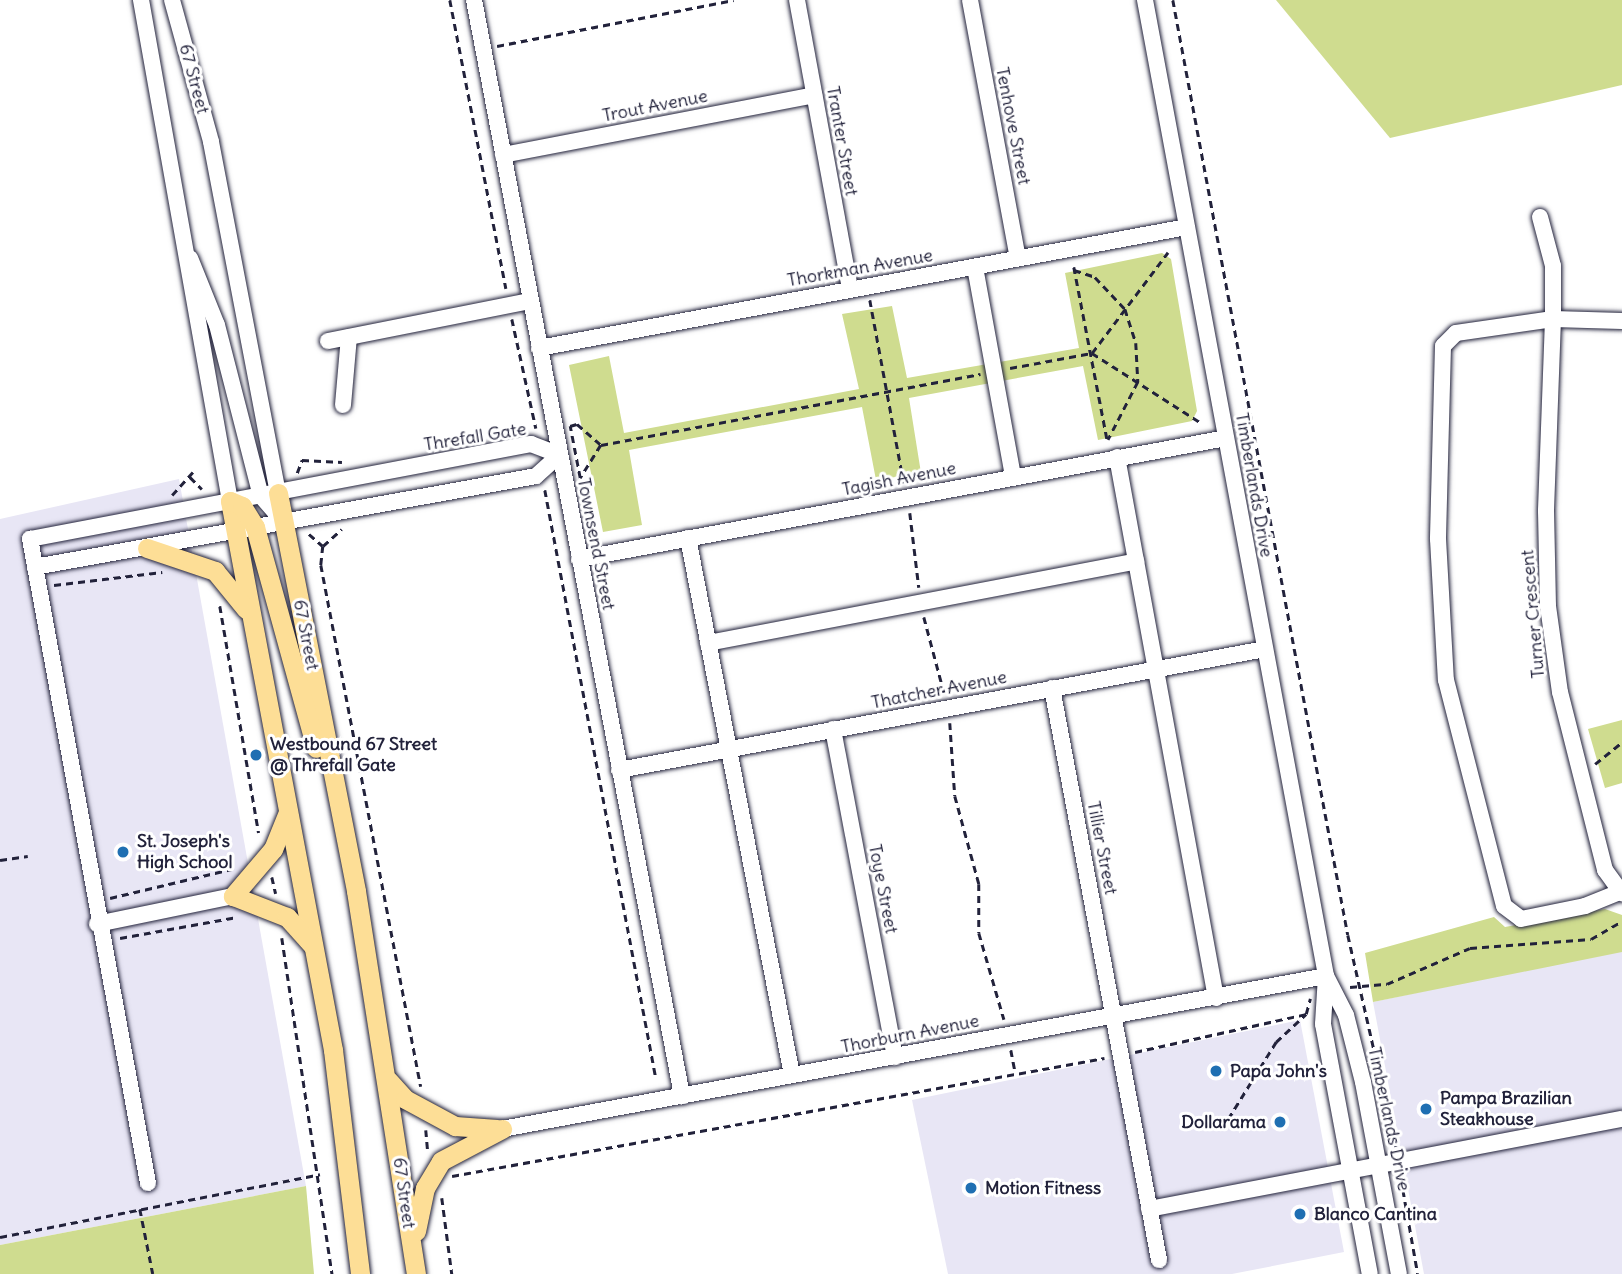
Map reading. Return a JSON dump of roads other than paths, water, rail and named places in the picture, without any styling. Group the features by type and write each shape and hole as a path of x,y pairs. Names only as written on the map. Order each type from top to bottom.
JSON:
{"main road":[{"name":"67 Street","path":"270,494 284,522 356,891 388,1080 416,1274"},
{"name":"67 Street","path":"230,501 316,950 360,1274"},
{"path":"230,501 242,506 255,527 356,891"},
{"path":"148,548 215,571 252,617"},
{"path":"288,812 261,867 233,897 287,917 316,950"},
{"path":"388,1080 405,1099 454,1126 502,1129"},
{"path":"413,1253 425,1188 441,1161 502,1129"}],"street":[{"name":"67 Street","path":"141,0 179,233 230,501"},
{"name":"67 Street","path":"172,0 211,142 270,494"},
{"name":"Townsend Street","path":"474,0 682,1096"},
{"name":"Tranter Street","path":"797,0 850,288"},
{"name":"Tenhove Street","path":"970,0 1017,258"},
{"name":"Timberlands Drive","path":"1145,0 1326,976 1323,1024 1370,1274"},
{"name":"Trout Avenue","path":"503,155 814,95"},
{"name":"Turner Crescent","path":"1539,217 1553,266 1548,606 1579,771 1605,870 1621,892"},
{"name":"Thorkman Avenue","path":"539,348 1188,227"},
{"path":"179,233 217,326 270,494"},
{"path":"975,267 1013,476"},
{"path":"328,341 530,301"},
{"path":"1621,892 1585,906 1521,919 1504,906 1446,680 1438,539 1443,346 1457,333 1553,319 1622,321"},
{"path":"343,405 349,337"},
{"name":"Tagish Avenue","path":"579,559 1226,438"},
{"name":"Threfall Gate","path":"35,567 30,539 531,444 559,455"},
{"path":"148,1183 97,924 35,567 536,476 559,455"},
{"path":"1117,457 1216,998"},
{"path":"688,538 792,1075"},
{"path":"708,643 1136,561"},
{"name":"Thatcher Avenue","path":"619,770 1265,649"},
{"name":"Tillier Street","path":"1052,688 1159,1260"},
{"name":"Toye Street","path":"833,729 895,1057"},
{"path":"97,924 233,897"},
{"name":"Timberlands Drive","path":"1326,976 1346,1015 1379,1161 1399,1274"},
{"name":"Thorburn Avenue","path":"502,1129 1326,976"},
{"path":"1150,1209 1379,1161 1622,1119"}],"place":[{"name":"Westbound 67 Street @ Threfall Gate","path":"256,755"},
{"name":"St. Joseph's High School","path":"123,852"},
{"name":"Papa John's","path":"1216,1071"},
{"name":"Pampa Brazilian Steakhouse","path":"1426,1109"},
{"name":"Dollarama","path":"1280,1122"},
{"name":"Motion Fitness","path":"971,1188"},
{"name":"Blanco Cantina","path":"1300,1214"}]}
